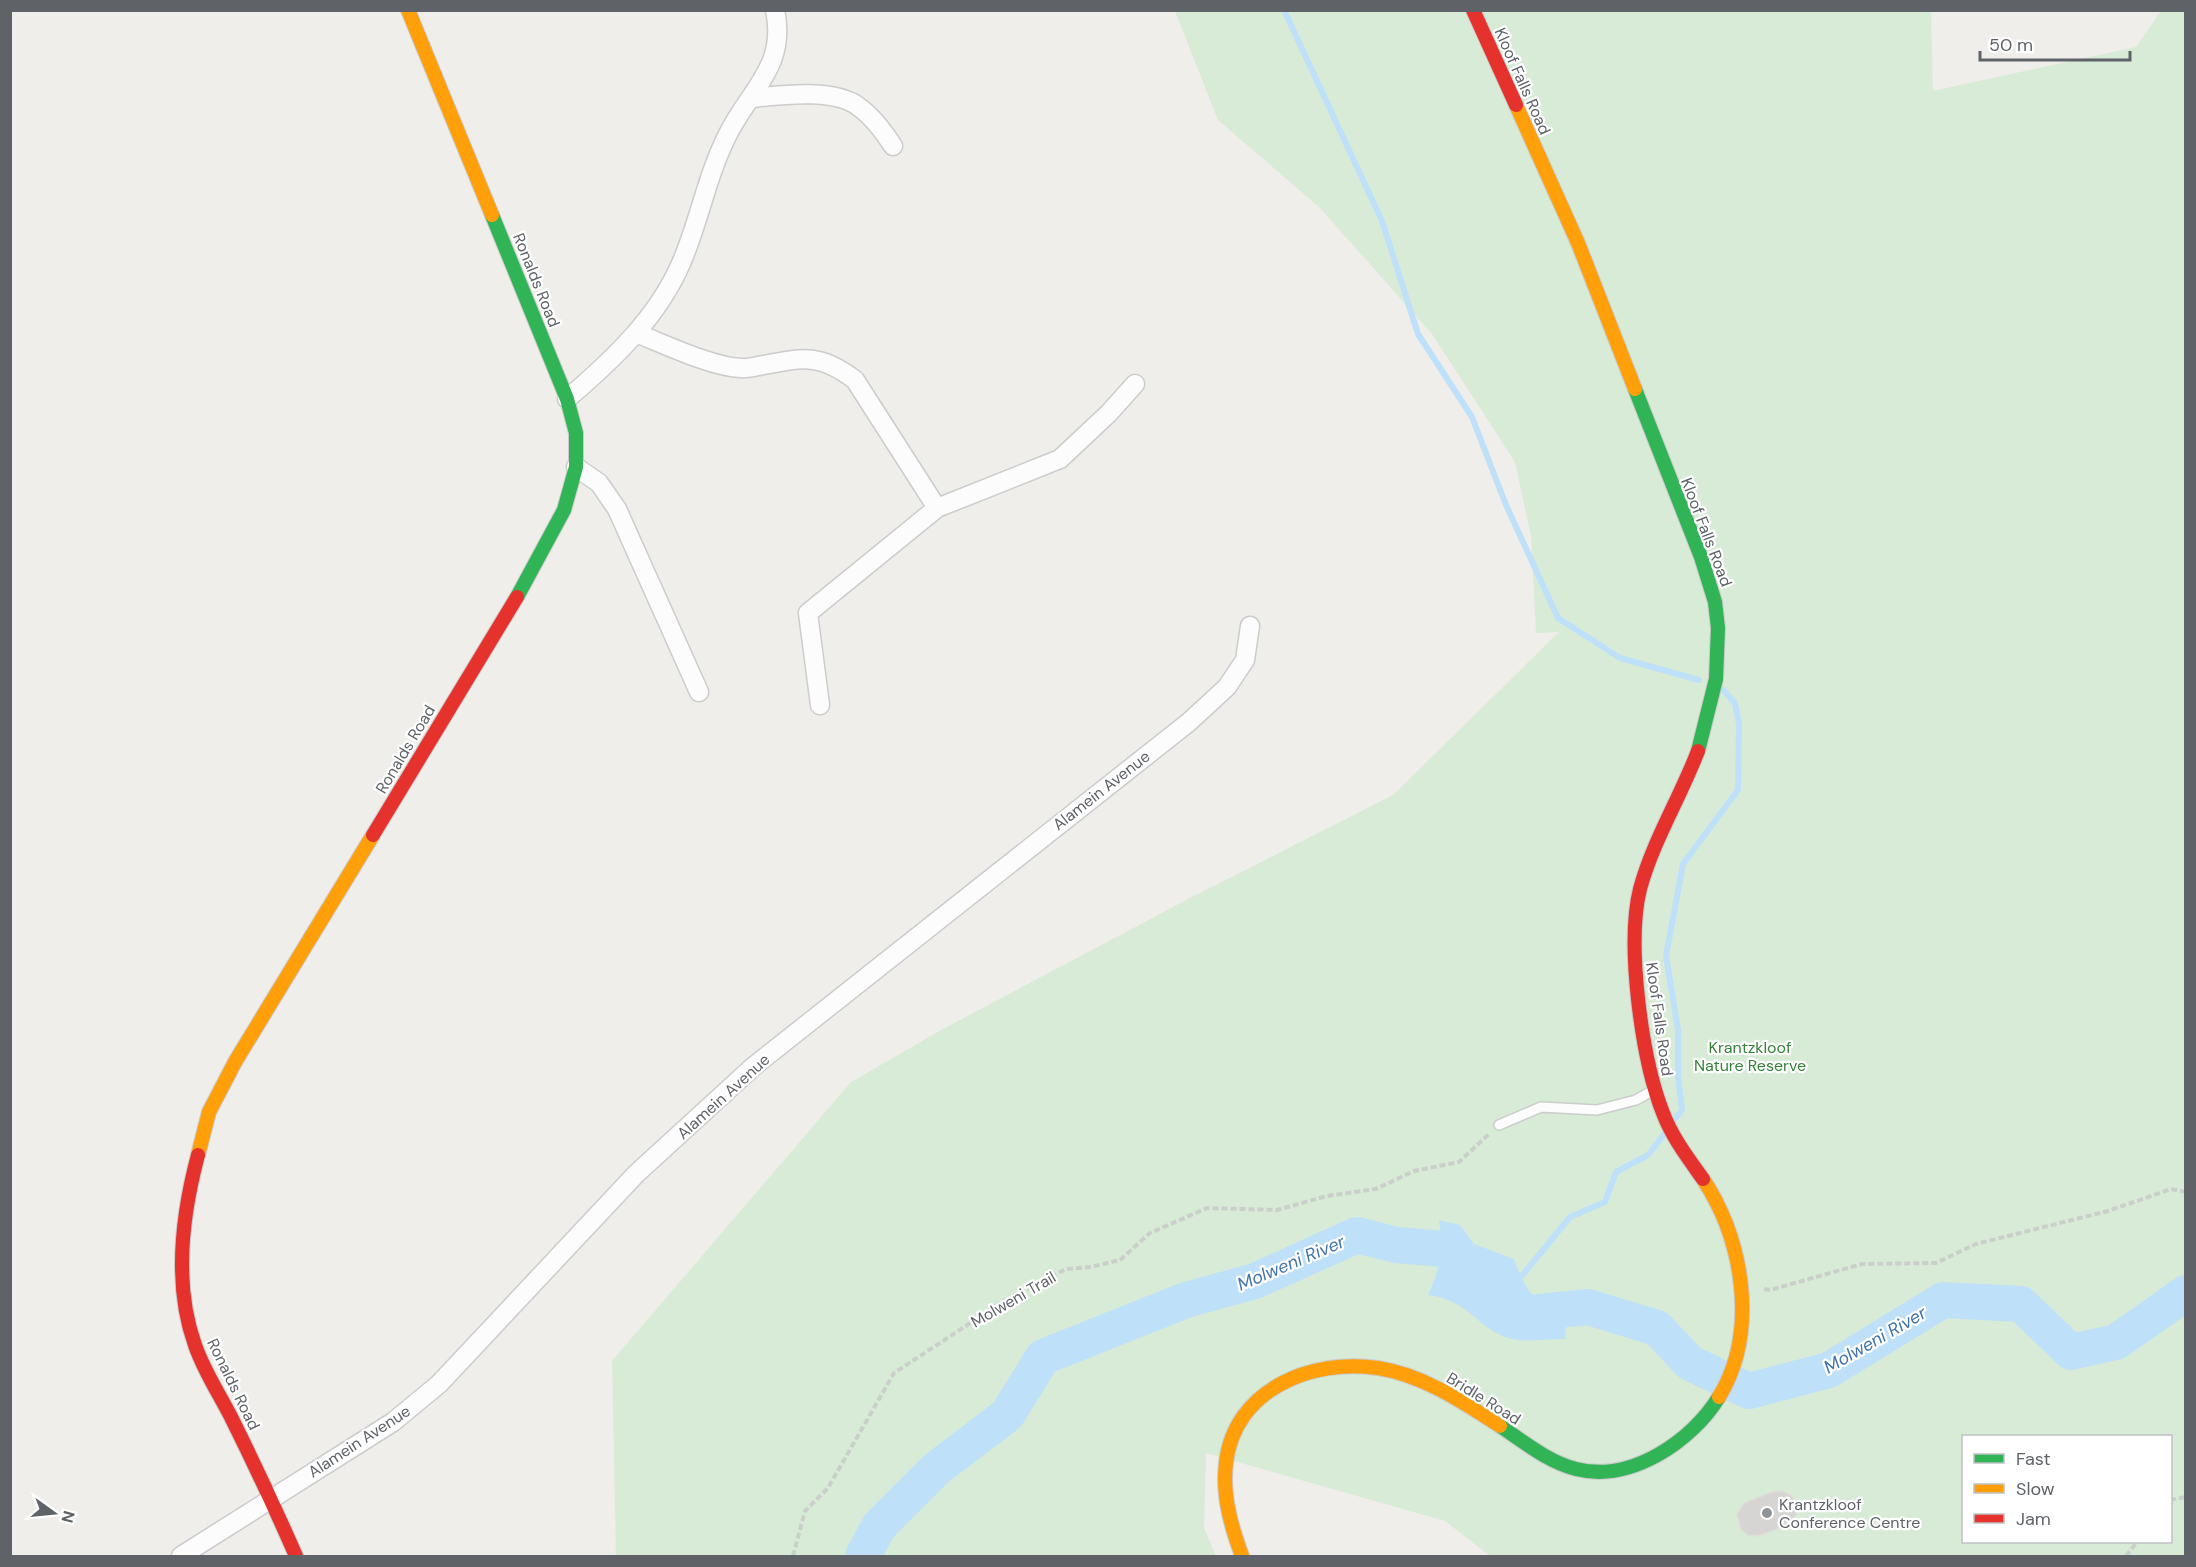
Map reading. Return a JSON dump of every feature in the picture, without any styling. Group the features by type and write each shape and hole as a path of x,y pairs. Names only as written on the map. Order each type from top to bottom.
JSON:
{"main road":[{"name":"Ronalds Road","path":"296,1557 272,1498 195,1345 185,1303 182,1250 189,1189 209,1112 267,1005 519,592 564,510 576,467 576,433 567,399 408,10"},
{"name":"Kloof Falls Road","path":"1473,10 1578,243 1701,557 1715,601 1719,643 1717,687 1710,716 1696,758 1647,871 1638,899 1633,934 1637,987 1654,1090 1665,1120 1719,1205 1736,1254 1741,1283"},
{"name":"Bridle Road","path":"1242,1557 1225,1501 1225,1459 1231,1440 1252,1406 1271,1389 1298,1374 1319,1368 1358,1365 1415,1377 1442,1389 1561,1464 1586,1472 1614,1471 1638,1464 1660,1453 1706,1419 1720,1398 1732,1369 1741,1313 1741,1283"}],"street":[{"path":"567,399 608,364 636,333 666,293 681,263 728,132 752,98 776,49 779,29 775,10"},
{"path":"752,98 779,95 836,97 858,105 882,128 893,146"},
{"path":"636,333 742,369 800,358 818,359 837,366 855,380 937,508"},
{"path":"820,705 808,613 937,508 1060,459 1109,413 1135,384"},
{"path":"576,467 599,483 617,509 699,692"},
{"name":"Alamein Avenue","path":"181,1557 393,1422 439,1384 636,1174 754,1066 1189,722 1227,687 1245,660 1250,626"}],"lane":[{"path":"1499,1125 1541,1107 1557,1105 1597,1110 1635,1100 1654,1090"}],"path":[{"name":"Molweni Trail","path":"793,1557 805,1511 828,1488 894,1374 1007,1299 1066,1269 1091,1267 1120,1260 1150,1233 1207,1208 1277,1209 1327,1196 1376,1189 1414,1171 1459,1162 1499,1125"},
{"path":"1741,1283 1770,1290 1862,1264 1936,1263 1976,1244 2108,1211 2171,1189 2186,1192"},
{"path":"2126,1557 2136,1543"}],"green space":[{"name":"Krantzkloof Nature Reserve","path":"1175,11 1931,11 1933,91 2136,47 2161,11 2185,11 2185,1556 1490,1556 1445,1521 1206,1453 1204,1528 1216,1556 616,1556 612,1361 851,1082 943,1029 1190,898 1393,795 1559,632 1536,633 1531,536 1515,462 1432,334 1319,207 1218,120"}],"water":[{"path":"1439,1220 1460,1225 1474,1244 1514,1259 1529,1291 1561,1319 1566,1339 1528,1340 1505,1337 1453,1302 1428,1295 1440,1258"}],"building":[{"name":"Krantzkloof Conference Centre","path":"1782,1491 1792,1496 1796,1505 1796,1515 1790,1524 1758,1536 1748,1535 1741,1529 1737,1514 1744,1503 1772,1492"}],"waterway":[{"path":"1284,10 1382,221 1418,334 1472,417 1506,505 1558,618 1620,658 1699,680"},
{"path":"1674,1120 1682,1110 1678,1076 1678,1030 1666,956 1683,864 1738,790 1739,724 1735,703 1723,690"},
{"path":"1521,1277 1570,1217 1605,1202 1616,1172 1648,1155 1665,1133"},
{"name":"Molweni River","path":"863,1556 879,1526 936,1469 1007,1415 1043,1357 1186,1300 1255,1281 1357,1235 1396,1245 1443,1249 1494,1294 1529,1313 1588,1307 1657,1328 1690,1363 1749,1391 1829,1370 1943,1300 2021,1304 2071,1352 2116,1342 2186,1293"}],"traffic: fast":[{"path":"492,215 567,399 576,433 576,467 564,510 517,597"},
{"path":"1635,389 1701,557 1715,602 1718,628 1716,679 1698,751"},
{"path":"1500,1426 1536,1451 1566,1466 1597,1472 1618,1470 1658,1455 1676,1443 1693,1429 1719,1397"}],"traffic: slow":[{"path":"408,10 492,215"},
{"path":"1516,105 1578,243 1635,389"},
{"path":"198,1155 209,1112 235,1062 373,835"},
{"path":"1703,1179 1717,1203 1728,1230 1741,1286 1742,1315 1739,1344 1731,1371 1719,1397"},
{"path":"1242,1556 1228,1510 1225,1487 1226,1463 1232,1437 1244,1416 1260,1398 1281,1384 1303,1374 1328,1368 1353,1366 1378,1368 1427,1383 1500,1426"}],"traffic: jam":[{"path":"1473,10 1516,105"},
{"path":"373,835 517,597"},
{"path":"1698,751 1645,871 1636,913 1635,940 1638,1002 1655,1090 1671,1130 1703,1179"},
{"path":"198,1155 188,1201 182,1250 182,1274 188,1322 202,1363 230,1415 296,1556"}],"place":[{"name":"Krantzkloof Conference Centre","path":"1767,1513"}]}
